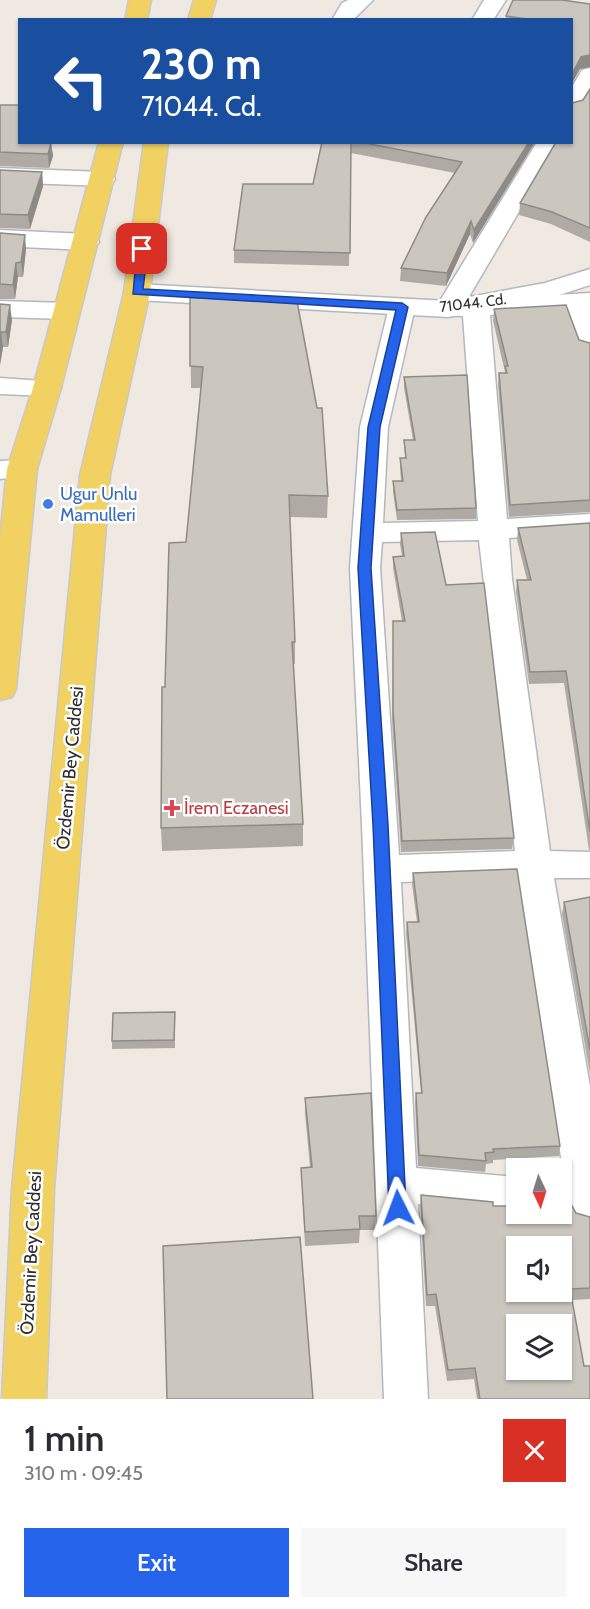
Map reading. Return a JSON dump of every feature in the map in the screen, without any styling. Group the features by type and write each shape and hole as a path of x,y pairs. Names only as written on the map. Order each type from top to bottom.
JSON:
{"main road":[{"path":"136,18 140,0"},
{"path":"200,18 205,0"},
{"path":"0,689 11,470 47,388 111,144"},
{"name":"Özdemir Bey Caddesi","path":"24,1399 33,1190 95,475 137,292 156,144"}],"street":[{"path":"343,18 350,8 362,0"},
{"path":"483,18 495,0"},
{"path":"573,104 590,75"},
{"path":"548,144 462,309 494,530 497,579 534,864 582,1203"},
{"path":"0,175 103,179"},
{"path":"0,238 86,242"},
{"name":"71044. Cd.","path":"137,292 462,309 550,290 590,277"},
{"path":"462,309 583,302 590,345"},
{"path":"402,307 374,427 365,568 382,869 406,1399"},
{"path":"0,309 66,311"},
{"path":"0,386 47,388"},
{"path":"367,532 494,530 590,523"},
{"path":"382,869 534,864 590,866"},
{"path":"397,1184 506,1194"}],"building":[{"path":"513,0 562,0 590,4 590,55 581,57 573,72 573,18 506,16"},
{"path":"590,89 590,228 552,212 520,203 555,144 573,144 573,103 583,100"},
{"path":"0,105 18,105 18,144 51,144 48,154 0,152"},
{"path":"322,144 351,144 350,253 234,250 243,184 313,184"},
{"path":"370,144 528,144 474,230 471,221 447,273 401,268 426,217 462,162"},
{"path":"0,170 42,172 28,215 0,214"},
{"path":"0,233 25,235 21,262 16,263 13,285 0,284"},
{"path":"190,297 297,301 317,408 322,408 328,496 289,495 295,642 292,642 303,824 161,828 162,687 165,687 169,543 186,542 203,367 190,366"},
{"path":"0,304 10,305 6,332 1,332 0,338"},
{"path":"566,305 579,340 590,343 590,500 510,505 499,373 507,373 505,366 508,366 494,309"},
{"path":"467,375 476,508 397,510 393,481 403,481 400,458 406,458 404,440 415,440 404,377"},
{"path":"590,523 590,832 566,671 530,672 517,580 531,580 518,528"},
{"path":"435,532 446,585 484,583 514,838 402,841 393,710 393,621 405,621 393,557 404,556 401,533"},
{"path":"517,869 560,1146 493,1149 494,1152 485,1153 486,1161 419,1155 416,1093 422,1093 407,922 419,922 413,873"},
{"path":"590,897 590,1050 564,902"},
{"path":"175,1012 174,1040 112,1041 113,1013"},
{"path":"371,1093 376,1216 359,1216 360,1229 305,1232 301,1168 312,1167 305,1098"},
{"path":"421,1195 493,1202 493,1206 506,1206 506,1224 572,1224 572,1206 576,1213 590,1217 590,1288 572,1289 572,1236 506,1236 506,1302 572,1302 572,1300 584,1366 590,1366 590,1399 480,1399 475,1368 448,1370 436,1294 427,1295"},
{"path":"300,1237 313,1399 167,1399 163,1246"}],"place":[{"name":"Ugur Unlu Mamulleri","path":"48,504"},
{"name":"İrem Eczanesi","path":"172,808"}],"route":[{"path":"142,249 137,292 402,307 374,427 365,568 398,1208"}]}
